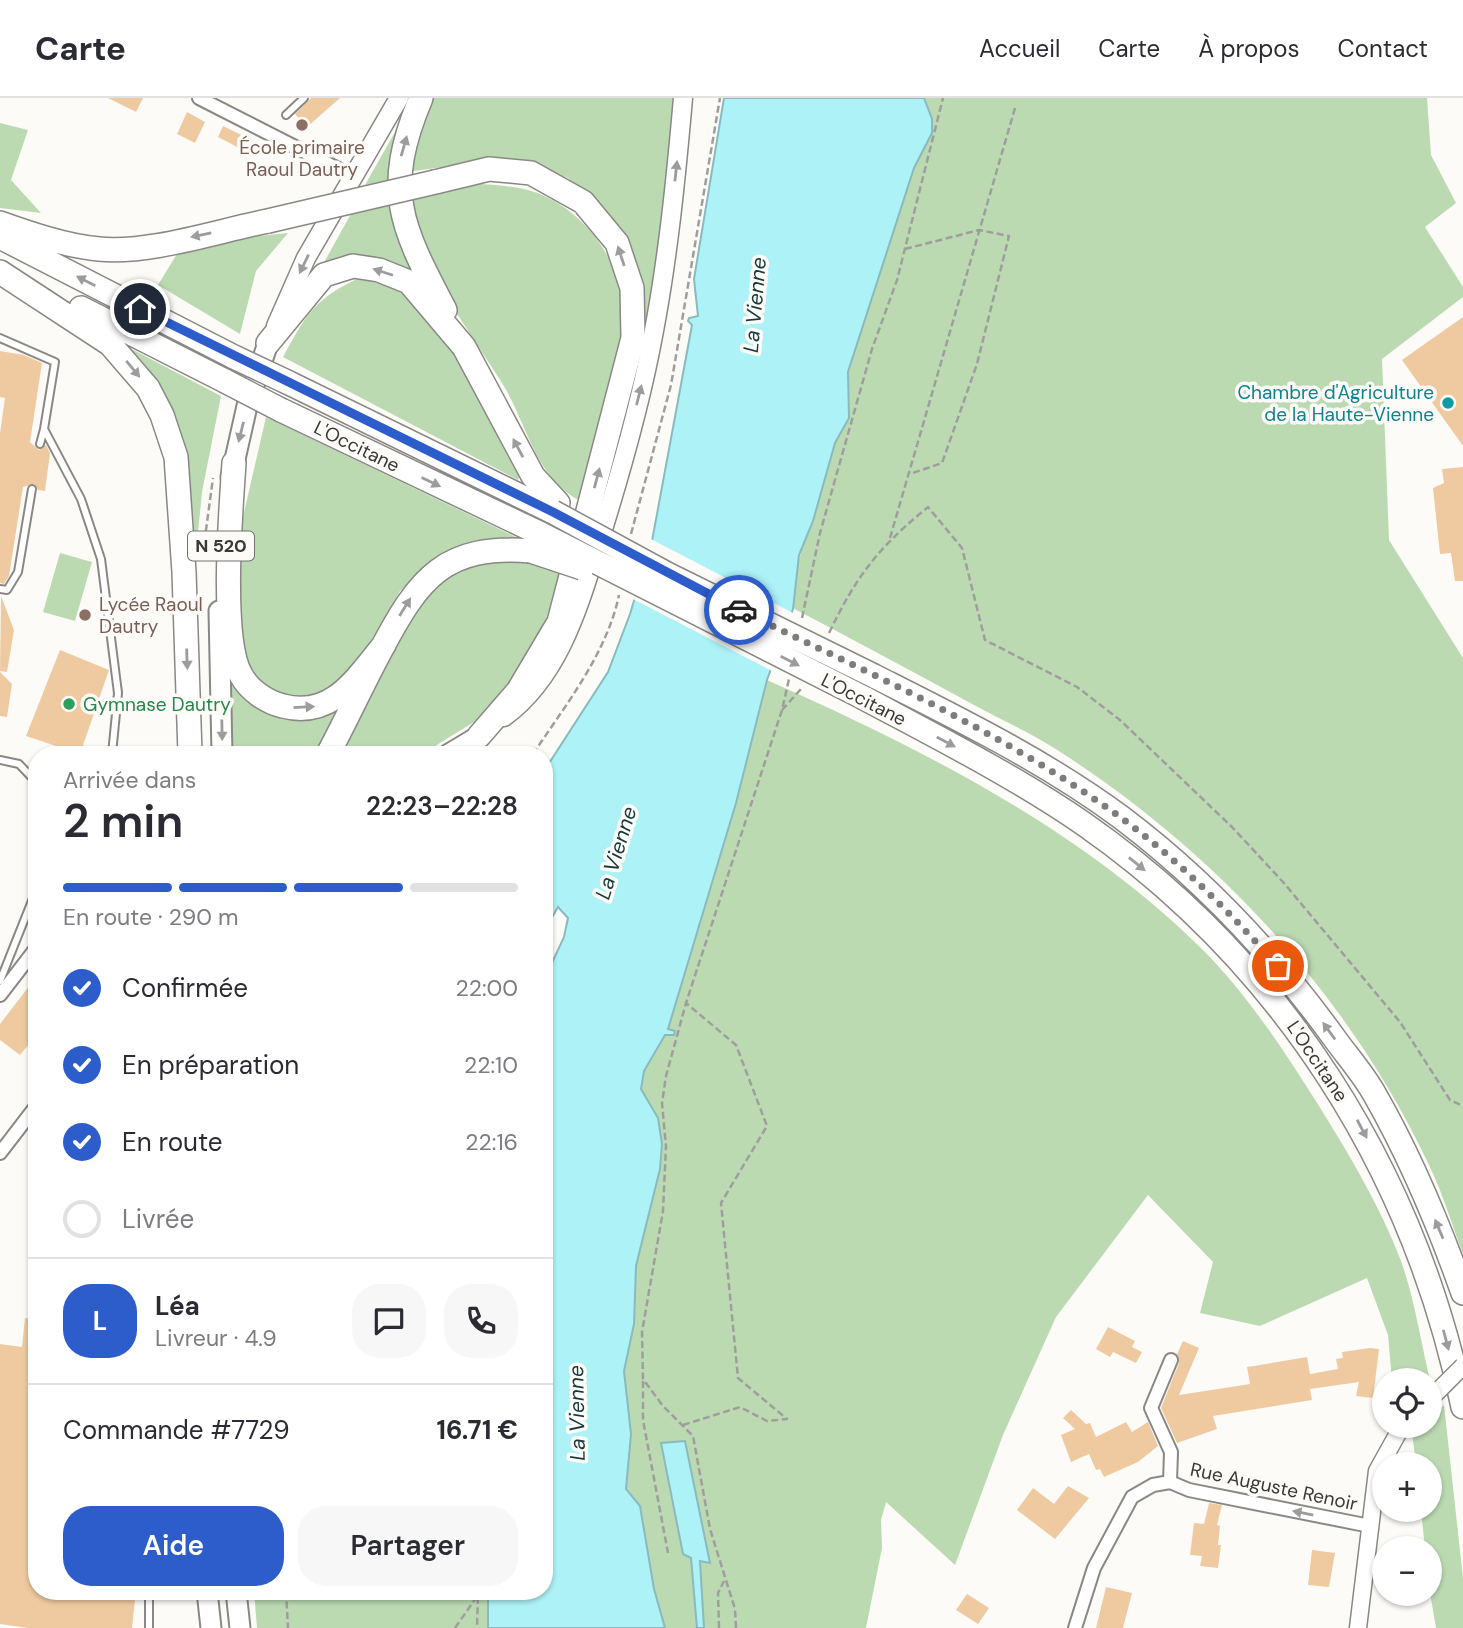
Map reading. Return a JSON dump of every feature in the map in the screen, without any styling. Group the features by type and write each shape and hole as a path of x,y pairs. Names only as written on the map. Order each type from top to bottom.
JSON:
{"highway":[{"path":"421,98 400,160 401,207 409,242 533,476 555,508"},
{"path":"0,223 28,233 99,249 141,247 268,221 489,169 531,173 583,202 617,243 632,288 632,338 559,622 518,691 479,736"},
{"name":"L'Occitane","path":"0,237 234,357 555,508 669,575 992,737 1077,788 1168,856 1235,919 1310,1006 1374,1092 1414,1168 1463,1293"},
{"path":"268,343 324,275 353,266 379,270 409,282 464,346"},
{"path":"0,269 110,344 144,383 163,415 176,457 184,572 190,746"},
{"name":"L'Occitane","path":"0,269 225,381 536,543 641,587 864,698 999,769 1092,830 1204,922 1271,995 1331,1077 1389,1181 1423,1265 1445,1332 1463,1407"},
{"path":"224,468 231,638 240,675 249,686 279,705 301,708 322,705 342,695 384,645"},
{"path":"332,746 384,645 415,592 446,565 463,556 536,543"}],"main road":[{"path":"268,343 306,258 399,98"},
{"path":"462,746 526,701 571,629 618,482 653,337 673,208 683,98"},
{"name":"N 520","path":"222,746 219,586 224,468 268,343"},
{"path":"208,1600 211,1628"},
{"path":"237,1600 240,1628"}],"street":[{"path":"199,98 352,176"},
{"path":"0,995 28,959"},
{"path":"0,1153 28,1117"},
{"name":"Rue Auguste Renoir","path":"1170,1482 1171,1452 1151,1408 1171,1360"},
{"path":"1442,1387 1463,1366"},
{"path":"1358,1628 1377,1471 1395,1438"},
{"name":"Rue Auguste Renoir","path":"1075,1628 1094,1568 1132,1497 1153,1485 1170,1482 1189,1490 1370,1526"}],"lane":[{"path":"286,115 304,98"},
{"path":"0,338 55,362 40,444"},
{"path":"44,429 81,499 101,559 118,693 113,746"},
{"path":"0,589 6,590 18,572 32,489"},
{"path":"0,760 19,764 28,774"},
{"path":"0,981 28,911"},
{"path":"149,1600 149,1628"}],"path":[{"path":"800,628 820,533 872,349 897,280 943,98"},
{"path":"890,538 1015,108"},
{"path":"905,249 979,230 1009,236 977,364 942,463 909,475"},
{"path":"202,561 224,468"},
{"path":"827,638 852,587 890,538 928,507 962,548 985,640 1077,687 1120,720 1232,827 1283,882 1400,1022 1450,1100 1463,1106"},
{"path":"668,1553 643,1420 642,1332 663,1211 666,1146 662,1103 666,1076 686,1003 782,709 791,669"},
{"path":"782,709 804,683"},
{"path":"683,1425 740,1406 767,1421 787,1419 738,1378 721,1203 767,1126 751,1076 736,1045 686,1003"},
{"path":"643,1379 663,1406 694,1436 710,1529 735,1609 736,1628"},
{"path":"719,1628 718,1593 725,1579"},
{"path":"286,1600 288,1628"},
{"path":"456,1628 474,1600"},
{"path":"477,1628 478,1600"}],"green space":[{"path":"432,98 675,98 669,175 645,342 641,290 606,214 568,178 526,165 486,161 407,172 417,131"},
{"path":"922,98 1427,98 1431,155 1456,203 1425,227 1463,287 1463,297 1382,359 1389,540 1463,658 1463,1254 1429,1165 1397,1103 1360,1044 1319,987 1274,934 1226,884 1120,793 1051,746 787,605"},
{"path":"0,123 28,130 11,180 41,213 0,208"},
{"path":"400,123 392,179 365,185"},
{"path":"481,184 524,189 547,197 568,210 587,227 602,247 622,292 626,316 625,347 580,501 552,478 542,464 511,399 446,296 415,235 407,198"},
{"path":"389,202 395,230 418,276 322,266 352,212"},
{"path":"288,233 256,271 240,334 158,285 183,244"},
{"path":"359,278 386,284 405,295 441,335 488,414 520,475 518,480 283,357 305,319 321,301"},
{"path":"124,345 221,396 202,492 193,583 184,479"},
{"path":"266,417 528,543 436,560 400,591 355,673 311,702 266,693 241,656 238,587 242,521"},
{"path":"60,553 92,562 75,621 43,612"},
{"path":"520,558 564,573 527,666 479,719 435,746 340,746 386,657 417,607 433,588 449,575 492,560"},
{"path":"767,680 884,735 997,795 1052,829 1154,906 1202,949 1250,1005 1293,1065 1342,1144 1374,1201 1401,1261 1427,1368 1391,1368 1388,1335 1367,1278 1260,1326 1200,1313 1213,1262 1148,1195 1056,1317 1003,1435 955,1565 886,1502 881,1520 882,1548 866,1628 704,1628 700,1561 710,1563 691,1558 697,1628 665,1628 654,1589 640,1506 626,1489 631,1433 624,1371 634,1324 636,1266 660,1169 658,1118 641,1089 644,1071 667,1029 736,803"},
{"path":"230,683 256,705 281,718 308,719 342,708 325,746 233,746"},
{"path":"1444,1405 1463,1578 1463,1628 1436,1628 1432,1606 1442,1606 1442,1536 1424,1536 1422,1522 1442,1522 1442,1452 1414,1452 1413,1438 1442,1438"},
{"path":"255,1600 488,1600 488,1628 257,1628"}],"water":[{"name":"La Vienne","path":"724,98 924,98 932,119 932,133 914,168 848,372 849,418 835,443 813,521 799,555 793,609 767,680 736,803 668,1029 675,1031 674,1035 665,1035 644,1071 641,1089 658,1118 662,1144 660,1169 636,1266 634,1324 624,1371 631,1434 626,1489 640,1506 654,1589 665,1628 488,1628 488,1600 553,1600 553,961 564,937 568,918 558,907 553,916 553,757 608,672 630,614 652,541 692,325 688,321 689,318 698,316 694,279"},
{"path":"685,1441 710,1563 700,1561 704,1628 697,1628 691,1558 683,1554 661,1443"}],"pier":[{"path":"649,538 795,614 774,672 631,598"}],"building":[{"path":"108,98 143,98 136,112"},
{"path":"311,98 340,98 307,127 295,114"},
{"path":"187,112 205,122 195,143 177,134"},
{"path":"223,126 252,140 247,152 218,137"},
{"name":"Chambre d'Agriculture de la Haute-Vienne","path":"1463,317 1463,446 1402,360"},
{"path":"0,351 24,355 42,363 30,442 39,450 46,445 50,453 45,491 38,490 34,484 23,487 9,576 4,584 0,583 0,433 5,398 0,397"},
{"name":"Chambre d'Agriculture de la Haute-Vienne","path":"1463,467 1463,581 1455,581 1451,553 1440,554 1433,488 1444,483 1442,469"},
{"path":"1,596 14,630 7,672 0,671"},
{"name":"Gymnase Dautry","path":"60,650 109,670 83,746 56,746 26,736"},
{"path":"0,672 12,684 7,717 0,716"},
{"path":"28,988 28,1045 20,1055 0,1040 0,1024"},
{"path":"25,1318 28,1318 28,1600 135,1600 132,1628 28,1628 0,1624 0,1344 22,1347"},
{"path":"1108,1327 1135,1341 1132,1347 1142,1352 1136,1363 1113,1352 1110,1357 1096,1349"},
{"path":"1183,1341 1199,1348 1179,1395 1250,1384 1247,1367 1307,1357 1310,1374 1338,1369 1336,1359 1343,1358 1342,1352 1379,1349 1377,1368 1372,1368 1372,1398 1356,1396 1359,1382 1310,1389 1312,1400 1213,1416 1217,1429 1177,1443 1161,1408 1179,1363 1177,1354"},
{"path":"1071,1410 1086,1424 1090,1423 1096,1437 1126,1422 1132,1432 1148,1422 1158,1446 1138,1462 1104,1477 1100,1469 1096,1470 1089,1454 1071,1462 1061,1435 1075,1429 1063,1418"},
{"path":"1068,1486 1089,1498 1055,1539 1017,1510 1033,1488 1054,1504"},
{"path":"1209,1503 1222,1505 1217,1525 1220,1526 1218,1545 1221,1545 1218,1568 1200,1566 1202,1556 1190,1555 1194,1523 1204,1524"},
{"path":"1312,1550 1335,1553 1329,1587 1308,1585"},
{"path":"1106,1587 1132,1593 1123,1628 1096,1628"},
{"path":"967,1594 989,1608 978,1624 956,1610"}],"way so far":[{"path":"739,610 968,724 1066,780 1121,818 1168,856 1235,919 1278,966"}],"place":[{"name":"École primaire Raoul Dautry","path":"302,125"},
{"name":"Chambre d'Agriculture de la Haute-Vienne","path":"1448,403"},
{"name":"Lycée Raoul Dautry","path":"85,615"},
{"name":"Gymnase Dautry","path":"69,704"}],"route":[{"path":"140,309 553,512 739,610"}]}
